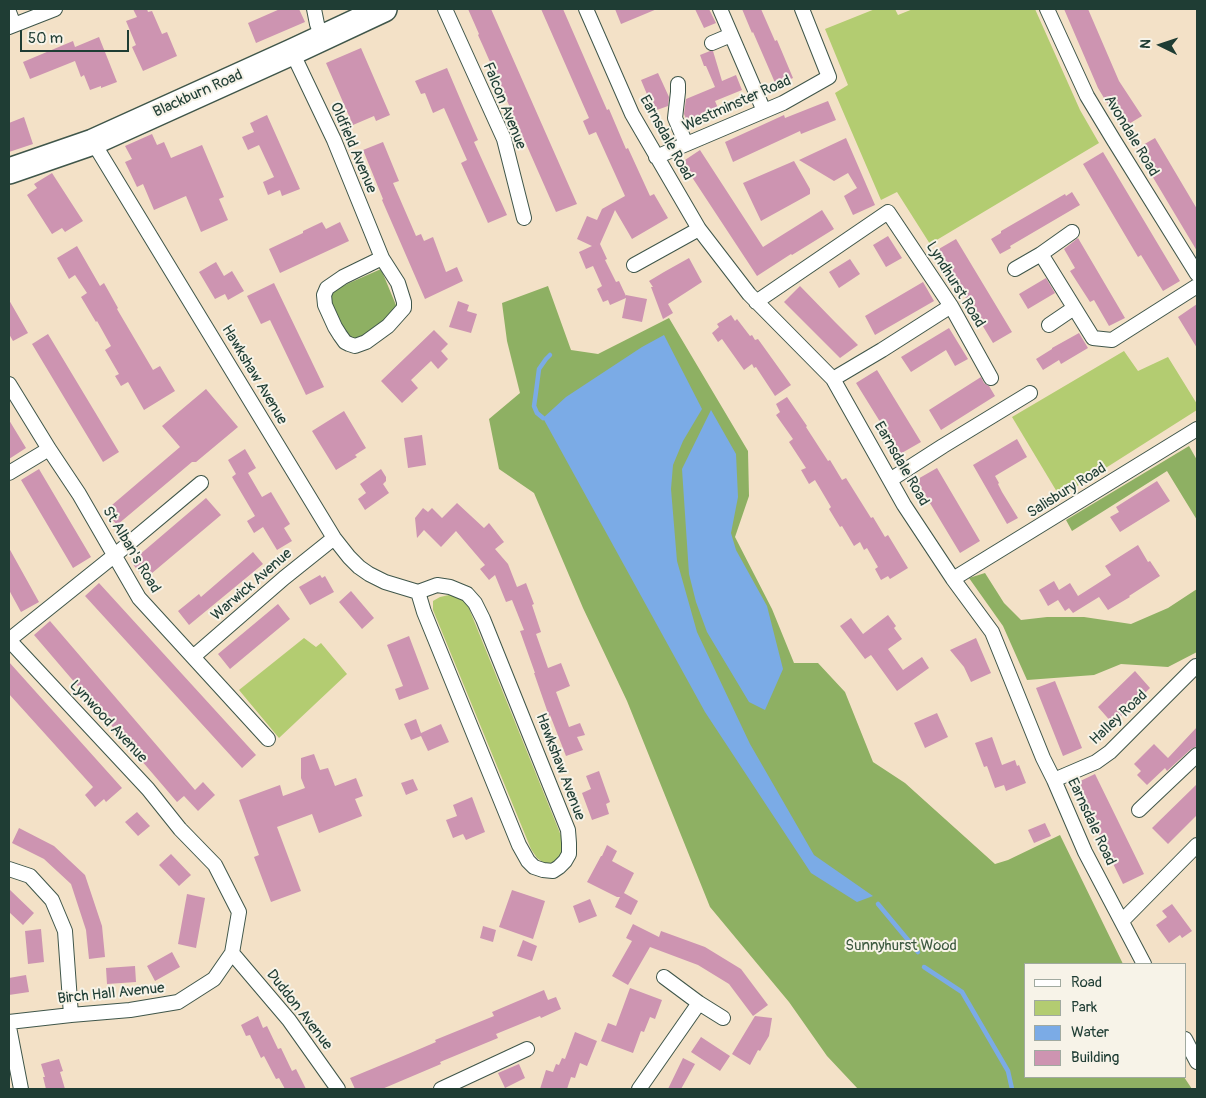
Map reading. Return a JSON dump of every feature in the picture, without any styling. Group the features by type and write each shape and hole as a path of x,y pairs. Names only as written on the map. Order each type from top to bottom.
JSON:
{"highway":[{"name":"Blackburn Road","path":"9,171 93,142 384,9"}],"street":[{"path":"10,21 55,9"},
{"path":"314,9 322,38"},
{"name":"Falcon Avenue","path":"445,9 504,139 524,218"},
{"name":"Earnsdale Road","path":"586,9 632,114 699,229 756,302 833,379 904,505 952,579 992,632 1043,758 1085,852 1143,963"},
{"path":"720,9 764,111"},
{"name":"Westminster Road","path":"656,156 783,103 829,77 802,9"},
{"name":"Avondale Road","path":"1047,9 1087,96 1197,274"},
{"path":"712,43 731,35"},
{"name":"Oldfield Avenue","path":"292,52 334,140 382,258 398,283 404,302 404,308 388,326 366,342 355,346 349,344 345,342 335,327 325,305 324,295 327,288 343,277 382,258"},
{"path":"678,84 675,118 686,144"},
{"name":"Hawkshaw Avenue","path":"93,142 334,538 349,557 369,574 385,582 418,592 437,585 450,587 467,594 475,602 568,830 569,854 565,861 553,871 534,867 528,861 519,845 424,612 418,592"},
{"name":"Lyndhurst Road","path":"756,302 888,212 951,306 991,378"},
{"path":"634,265 699,229"},
{"path":"1015,269 1041,254 1072,232"},
{"path":"1041,254 1093,338 1112,340 1197,286"},
{"path":"833,379 951,306"},
{"path":"1049,325 1074,308"},
{"name":"St Alban's Road","path":"9,384 48,449 78,494 139,598 268,739"},
{"path":"890,480 1030,394"},
{"name":"Salisbury Road","path":"952,579 1197,429"},
{"path":"9,473 48,449"},
{"path":"9,640 201,482"},
{"name":"Warwick Avenue","path":"193,657 284,578 334,538"},
{"name":"Lynwood Avenue","path":"9,640 148,789 180,828"},
{"name":"Halley Road","path":"1054,780 1096,762 1110,752 1196,666"},
{"path":"1139,810 1197,755"},
{"name":"Birch Hall Avenue","path":"9,1022 130,1010 178,1002 214,979 232,954 239,912 215,865 180,828"},
{"path":"1122,921 1197,845"},
{"path":"9,869 30,876 52,900 65,931 70,1015"},
{"name":"Duddon Avenue","path":"232,954 289,1020 338,1089"},
{"path":"664,978 723,1018"},
{"path":"639,1089 699,1003"},
{"path":"9,1027 21,1089"},
{"path":"1186,1041 1197,1062"},
{"path":"441,1089 527,1048"}],"green space":[{"path":"875,9 895,9 898,15 913,9 1035,9 1080,110 1099,143 930,244 897,192 881,200 835,93 848,85 825,29"},
{"path":"381,269 398,310 359,339 350,339 343,331 330,304 332,293 338,288"},
{"name":"Sunnyhurst Wood","path":"548,286 571,350 598,354 669,318 748,451 749,496 735,537 772,609 794,663 818,663 845,692 873,762 905,783 995,864 1008,860 1060,835 1123,963 1024,963 1024,1078 1185,1078 1192,1089 858,1089 827,1056 789,1002 710,907 627,701 583,608 534,493 499,469 489,419 520,393 507,341 502,303"},
{"path":"1124,351 1138,371 1168,357 1197,404 1197,410 1060,497 1012,417"},
{"path":"1189,446 1197,460 1197,520 1167,471 1072,531 1066,520"},
{"path":"985,573 1004,603 1021,620 1047,617 1084,617 1131,624 1168,608 1197,589 1197,652 1168,667 1121,664 1094,675 1027,680 1003,626 969,578"},
{"path":"449,595 457,596 464,600 468,606 564,843 564,856 553,863 544,863 537,858 531,849 433,610 433,601"},
{"path":"304,638 316,647 321,643 347,674 279,738 239,690"}],"water":[{"path":"664,335 702,409 683,441 673,465 671,489 677,561 697,632 750,744 814,855 873,896 857,902 811,873 705,712 543,418 566,397 642,347"},
{"path":"711,410 736,454 738,497 731,533 736,550 767,606 783,669 765,710 749,702 707,632 696,602 689,574 682,469"}],"building":[{"path":"133,9 152,11 162,34 167,32 177,56 143,71 132,47 136,45 126,21 137,17"},
{"path":"280,9 299,9 305,22 256,43 248,23"},
{"path":"468,9 491,9 577,204 556,212"},
{"path":"541,9 563,9 626,149 628,148 650,196 654,194 668,218 632,239 615,210 600,244 607,259 605,260 616,282 619,281 626,296 647,299 642,322 622,318 626,298 610,305 608,300 603,302 597,289 602,286 593,266 586,269 579,252 592,246 577,239 587,216 597,220 602,209 625,196 596,132 589,135 583,121 589,118"},
{"path":"615,9 657,9 621,24"},
{"path":"695,9 709,9 716,23 704,28"},
{"path":"742,9 761,9 793,78 776,85"},
{"path":"1064,9 1088,9 1119,81 1142,116 1122,128 1098,88"},
{"path":"99,37 117,82 90,90 84,75 81,77 75,61 30,79 23,62 73,41 75,47"},
{"path":"361,48 390,115 376,121 374,116 353,125 326,63"},
{"path":"713,51 722,81 736,75 742,90 715,101 718,108 687,121 684,114 686,99 715,87 700,55"},
{"path":"447,68 478,140 474,142 507,215 488,223 461,163 467,160 444,108 433,113 425,93 421,94 415,81"},
{"path":"658,73 669,97 668,106 654,111 641,80"},
{"path":"828,101 836,120 801,134 800,131 733,162 725,142 784,115 785,118"},
{"path":"267,115 300,189 282,196 280,190 268,195 263,182 274,177 259,145 248,150 242,137 254,132 250,123"},
{"path":"24,117 33,144 9,152 9,123"},
{"path":"152,134 157,145 164,142 171,158 202,145 224,197 219,199 228,220 201,232 186,196 154,210 143,184 137,187 125,162 132,159 125,146"},
{"path":"846,138 875,205 853,215 844,196 857,188 848,173 834,181 799,160"},
{"path":"1155,138 1197,209 1197,251 1136,149"},
{"path":"383,142 399,181 393,183 416,236 421,234 424,241 433,237 446,272 457,267 463,281 425,299 382,200 363,150"},
{"path":"700,150 763,247 822,210 834,229 757,276 682,162"},
{"path":"1103,152 1180,281 1163,291 1141,255 1138,257 1083,164"},
{"path":"794,161 810,189 810,194 761,221 743,183"},
{"path":"52,173 83,221 65,232 62,228 52,234 27,195 37,188 34,184"},
{"path":"1072,192 1080,205 1010,246 1011,248 1000,254 991,239 1001,233 1001,231 1065,194 1066,196"},
{"path":"322,222 326,229 340,222 349,241 280,273 269,249"},
{"path":"888,236 902,258 886,267 873,245"},
{"path":"1078,238 1125,318 1109,326 1094,300 1090,302 1070,271 1075,268 1064,249"},
{"path":"956,239 1012,332 993,343 937,250"},
{"path":"77,246 100,286 104,283 153,370 160,366 175,391 144,410 128,382 121,386 115,376 119,374 105,350 111,346 81,297 87,293 75,275 69,279 57,258"},
{"path":"689,258 702,282 668,304 673,313 663,319 651,287 653,287 649,281"},
{"path":"850,259 860,274 839,288 829,272"},
{"path":"216,262 224,276 232,271 244,291 228,300 225,294 215,299 199,272"},
{"path":"1046,278 1055,293 1028,309 1019,294"},
{"path":"923,282 934,301 875,335 865,316"},
{"path":"274,283 324,387 306,395 270,320 261,324 247,296"},
{"path":"800,286 858,345 840,358 784,302"},
{"path":"9,300 28,333 13,341 9,334"},
{"path":"458,301 469,305 467,311 477,314 471,333 449,327"},
{"path":"1197,304 1197,348 1178,317"},
{"path":"731,315 735,321 737,319 750,336 752,335 755,340 758,339 791,385 775,396 756,367 754,368 752,364 744,370 722,339 718,342 712,333 719,327 717,324"},
{"path":"949,328 968,359 955,366 946,350 911,372 901,357"},
{"path":"434,330 448,344 441,351 448,359 438,369 431,361 411,380 418,388 402,403 381,381"},
{"path":"1079,333 1088,348 1061,364 1059,360 1043,370 1036,359"},
{"path":"48,334 119,452 103,462 32,344"},
{"path":"877,370 921,442 900,454 856,383"},
{"path":"981,377 995,396 941,430 929,410"},
{"path":"206,389 238,427 196,462 192,462 117,525 105,511 180,447 162,426"},
{"path":"787,397 828,461 830,460 842,480 846,478 885,537 888,535 908,568 890,579 888,576 881,580 875,569 878,567 867,548 864,550 860,542 854,546 829,509 831,507 815,480 809,484 801,470 806,468 789,442 793,439 776,415 780,412 776,404"},
{"path":"344,411 366,448 355,455 357,457 336,470 312,431"},
{"path":"9,420 26,448 9,459"},
{"path":"422,435 426,465 408,468 404,438"},
{"path":"1017,439 1027,457 995,476 1002,492 1018,518 1007,524 973,465"},
{"path":"245,449 256,468 248,473 262,497 271,492 290,524 284,528 292,541 277,550 263,527 254,533 247,521 255,516 232,477 236,474 228,460"},
{"path":"937,468 980,541 960,553 916,480"},
{"path":"39,469 91,557 73,568 21,480"},
{"path":"381,469 386,477 386,481 383,484 389,493 365,510 358,499 366,493 360,484"},
{"path":"1157,481 1170,501 1120,532 1110,517 1119,512 1116,507"},
{"path":"206,498 221,515 145,579 131,562"},
{"path":"457,503 484,528 489,523 504,542 495,549 508,564 517,587 526,583 534,604 532,605 541,632 536,634 548,668 561,663 570,686 556,692 569,727 580,723 585,735 577,737 583,750 566,756 549,716 520,631 524,630 512,600 506,602 495,575 489,580 480,569 485,565 456,531 441,547 424,530 417,538 415,518 423,508 428,512 432,508 442,518"},
{"path":"1138,545 1148,562 1150,561 1160,576 1108,610 1099,597 1073,613 1069,608 1065,611 1058,600 1048,606 1039,590 1054,581 1059,590 1070,583 1078,596 1111,575 1105,566"},
{"path":"9,548 39,602 21,612 9,590"},
{"path":"253,552 263,564 189,625 178,611 199,594 201,597"},
{"path":"320,575 322,578 325,576 334,592 310,605 299,587"},
{"path":"99,583 256,755 242,768 85,596"},
{"path":"351,591 374,618 362,629 339,602"},
{"path":"278,604 290,619 230,669 218,654"},
{"path":"888,615 902,639 888,649 903,670 922,657 929,668 897,691 871,655 865,659 840,626 851,618 863,634"},
{"path":"50,621 195,790 203,782 215,795 198,811 184,796 177,802 34,635"},
{"path":"409,636 429,689 399,700 395,689 403,686 387,645"},
{"path":"976,638 991,673 971,682 964,667 950,650"},
{"path":"9,662 122,788 106,802 104,799 95,807 85,795 93,787 9,694"},
{"path":"1135,671 1150,688 1113,724 1098,707"},
{"path":"1055,681 1082,748 1063,756 1036,688"},
{"path":"937,713 948,737 925,748 914,723"},
{"path":"416,719 421,733 441,724 449,742 428,751 421,736 411,740 404,724"},
{"path":"1197,727 1197,746 1191,749 1167,771 1165,768 1147,785 1137,775 1141,771 1134,764 1154,744 1168,758"},
{"path":"992,737 1002,765 1015,760 1026,783 1006,791 1004,785 995,788 987,766 984,767 975,743"},
{"path":"314,754 320,770 328,768 335,786 356,778 363,796 355,799 362,816 319,833 312,814 277,827 301,891 271,902 254,857 259,855 239,800 280,785 283,796 305,788 301,778 301,758"},
{"path":"599,771 610,802 606,804 609,814 592,820 582,793 591,789 586,776"},
{"path":"1095,774 1144,874 1123,884 1074,784"},
{"path":"413,779 418,790 406,795 401,783"},
{"path":"1197,784 1197,815 1168,844 1152,828"},
{"path":"472,797 485,832 466,840 463,834 453,838 446,820 457,816 453,805"},
{"path":"137,812 150,826 138,836 125,822"},
{"path":"1045,823 1051,836 1034,843 1028,830"},
{"path":"19,828 54,846 85,875 102,926 105,957 89,959 86,930 71,884 44,859 12,843"},
{"path":"607,845 617,851 612,861 634,873 624,893 638,901 631,915 615,907 620,897 587,882"},
{"path":"171,854 191,875 179,886 159,865"},
{"path":"9,889 34,913 23,925 9,912"},
{"path":"512,890 545,901 533,939 499,927"},
{"path":"187,894 205,898 196,948 178,944"},
{"path":"590,899 597,916 579,923 573,906"},
{"path":"1172,904 1192,931 1182,938 1180,935 1169,943 1156,925 1167,917 1162,911"},
{"path":"633,924 659,937 661,931 705,947 741,969 768,1005 753,1016 729,984 698,965 650,947 628,985 612,976 632,941 626,938"},
{"path":"483,926 496,930 493,942 480,938"},
{"path":"41,929 44,962 28,964 25,931"},
{"path":"523,940 537,946 532,961 517,956"},
{"path":"172,952 180,967 155,981 147,966"},
{"path":"135,966 136,982 107,984 106,968"},
{"path":"26,975 29,992 9,995 9,978"},
{"path":"630,988 662,1000 655,1019 650,1017 644,1032 641,1031 633,1053 601,1041 608,1023 616,1026"},
{"path":"544,990 548,1000 556,997 561,1009 496,1034 498,1038 382,1089 355,1089 350,1078 494,1016 492,1012"},
{"path":"258,1016 263,1028 267,1026 278,1049 281,1048 292,1071 296,1069 306,1089 285,1089 279,1078 276,1079 264,1056 261,1058 250,1035 246,1036 241,1025"},
{"path":"755,1016 772,1018 769,1036 760,1051 758,1050 750,1065 732,1054"},
{"path":"575,1032 597,1041 587,1066 580,1063 575,1078 571,1077 567,1089 540,1089 546,1070 553,1072 556,1064 559,1065 562,1058 565,1059"},
{"path":"701,1037 730,1056 720,1071 691,1052"},
{"path":"683,1058 695,1064 681,1089 668,1089"},
{"path":"59,1059 63,1071 60,1072 65,1089 46,1089 41,1064"},
{"path":"519,1064 525,1078 505,1088 498,1073"}],"waterway":[{"path":"543,418 537,413 534,406 539,369 550,355"},
{"path":"878,904 918,952"},
{"path":"924,967 962,992 1008,1071 1012,1089"}]}
